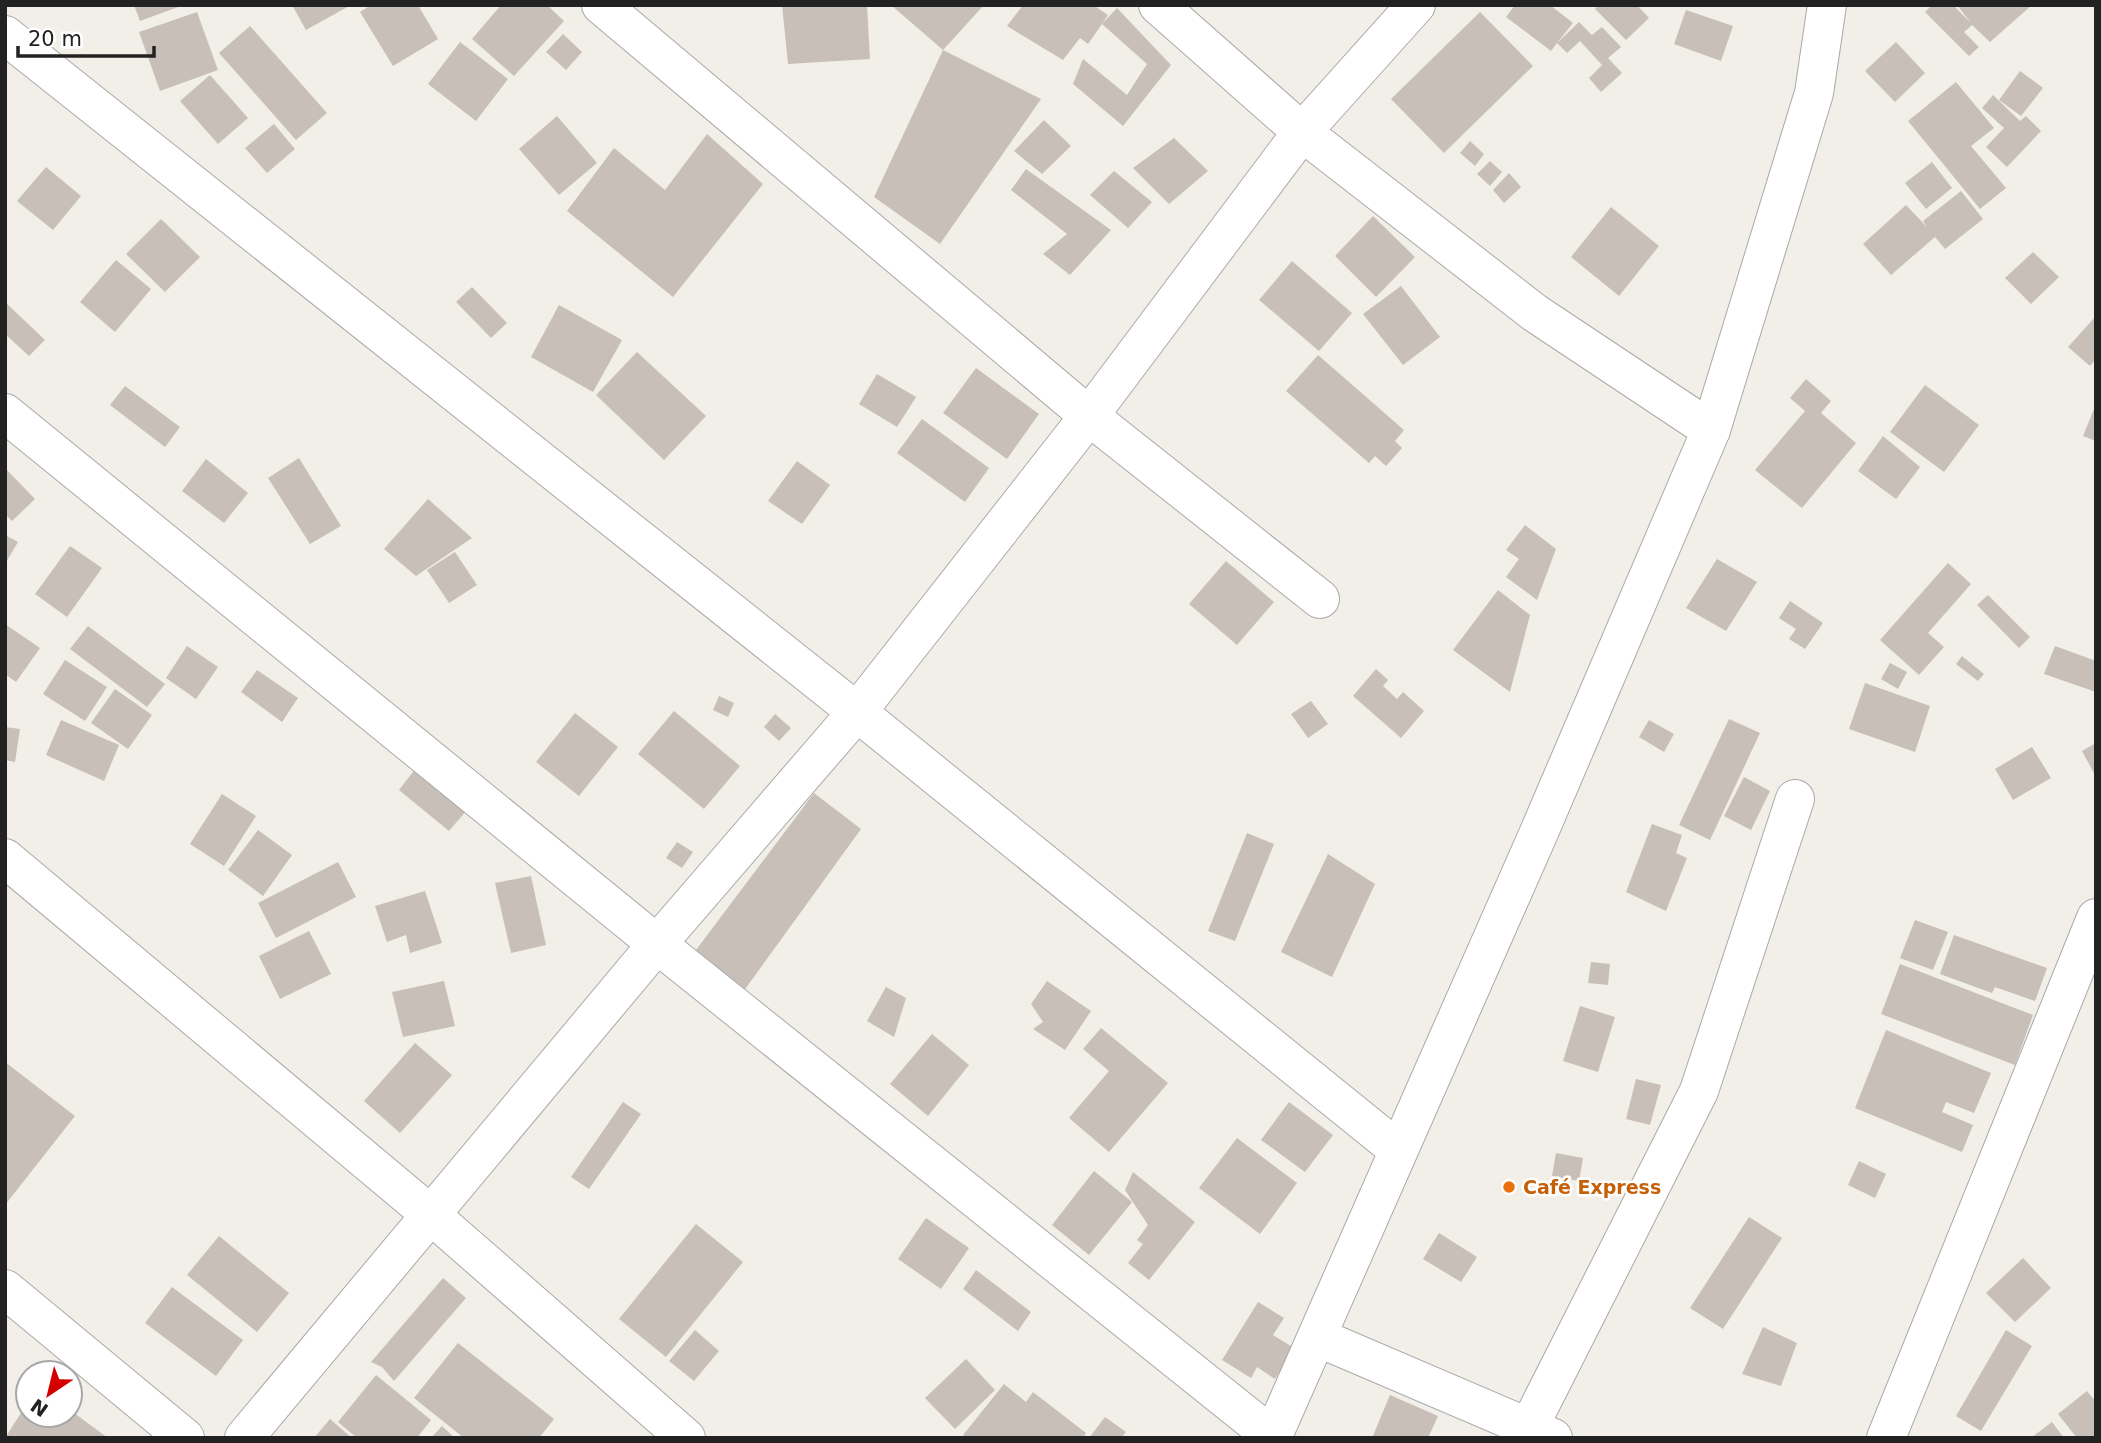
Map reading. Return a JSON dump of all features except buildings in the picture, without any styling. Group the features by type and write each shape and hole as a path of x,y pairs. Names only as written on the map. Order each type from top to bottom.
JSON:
{"street":[{"path":"601,5 1089,416 1320,599"},
{"path":"1158,5 1302,132 1535,313 1712,430"},
{"path":"244,1438 657,944 857,712 1089,416 1302,132 1416,5"},
{"path":"5,413 657,944 1273,1438 1712,430 1814,93 1827,5"},
{"path":"5,35 857,712 1397,1149"},
{"path":"1317,1337 1541,1433 1699,1091 1796,799"},
{"path":"5,858 430,1215 686,1438"},
{"path":"1886,1438 2096,918"},
{"path":"5,1289 185,1438"}],"place":[{"name":"Café Express","path":"1509,1187"}]}
